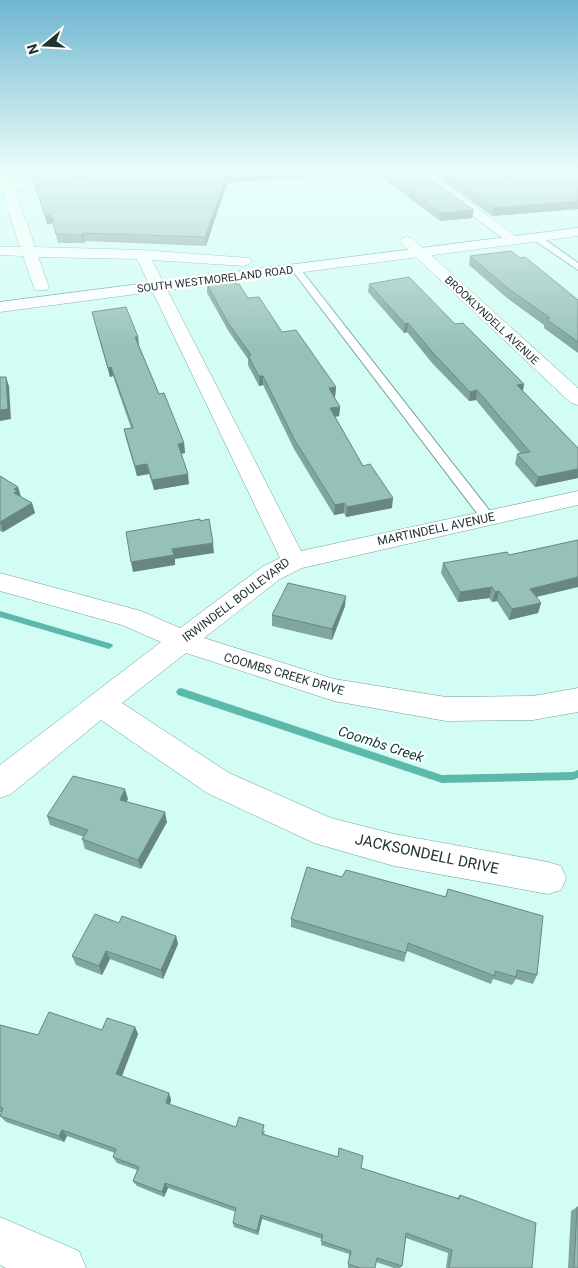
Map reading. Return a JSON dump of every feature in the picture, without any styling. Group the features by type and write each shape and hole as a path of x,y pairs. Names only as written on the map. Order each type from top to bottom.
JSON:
{"street":[{"path":"21,230 41,288"},
{"name":"SOUTH WESTMORELAND ROAD","path":"0,307 150,271 295,268 493,230"},
{"path":"501,230 514,240"},
{"name":"SOUTH WESTMORELAND ROAD","path":"0,293 150,271 244,260 514,240 578,232"},
{"name":"BROOKLYNDELL AVENUE","path":"413,246 578,399"},
{"path":"0,251 29,250 150,271"},
{"name":"IRWINDELL BOULEVARD","path":"0,784 182,640 271,573 294,561 150,271"},
{"name":"MARTINDELL AVENUE","path":"294,561 578,498"},
{"name":"COOMBS CREEK DRIVE","path":"0,582 131,618 208,651 334,690 446,709 533,708 578,700"},
{"name":"JACKSONDELL DRIVE","path":"100,704 218,783 326,832 394,850 548,878"},
{"path":"0,1241 62,1268"}],"lane":[{"path":"537,238 578,267"},
{"path":"295,268 488,518"}],"building":[{"path":"55,230 207,230 205,237 83,233 82,235 56,234"},
{"path":"511,251 520,258 525,257 578,300 578,342 546,319 550,318 509,289 470,256"},
{"path":"409,277 455,324 463,323 524,384 517,385 578,448 578,469 538,477 517,454 530,452 477,390 470,392 408,323 405,324 369,284"},
{"path":"234,281 236,284 239,284 248,298 259,297 282,332 296,330 336,387 329,388 340,407 330,408 363,466 370,464 393,498 347,507 344,503 335,505 294,439 263,376 259,376 248,356 251,355 228,323 207,284"},
{"path":"126,307 138,337 135,337 159,394 164,393 184,443 178,444 188,474 152,480 147,464 135,466 124,429 133,428 111,367 108,368 92,312"},
{"path":"0,377 6,377 8,409 0,410"},
{"path":"0,476 18,487 14,489 17,491 14,493 32,503 0,522"},
{"path":"200,519 200,521 209,519 213,543 172,549 174,555 131,562 126,532"},
{"path":"578,540 578,577 530,589 541,603 512,609 499,591 495,592 492,587 460,592 443,563 507,552 509,555"},
{"path":"288,583 346,596 332,629 272,615"},
{"path":"73,776 125,789 120,800 165,812 138,860 82,839 88,830 47,816"},
{"path":"307,867 342,877 346,870 446,897 448,889 543,916 537,975 517,970 516,977 495,971 495,976 408,943 406,953 291,919"},
{"path":"95,914 119,923 122,916 176,936 161,970 106,951 99,966 72,956"},
{"path":"49,1012 102,1030 107,1018 135,1027 116,1074 169,1093 166,1103 236,1127 239,1117 264,1125 262,1134 338,1157 339,1148 363,1156 361,1168 459,1199 460,1195 536,1223 532,1268 449,1268 452,1250 406,1233 402,1266 377,1258 375,1268 360,1268 348,1264 351,1251 321,1241 323,1235 261,1215 257,1231 233,1223 236,1208 165,1183 162,1192 133,1181 139,1167 113,1157 116,1149 62,1130 59,1136 0,1116 3,1108 0,1107 0,1025 38,1035"},
{"path":"577,1207 578,1268 574,1268"}],"waterway":[{"name":"Coombs Creek","path":"0,614 109,646"},
{"name":"Coombs Creek","path":"181,692 442,779 573,776 578,774"}]}
